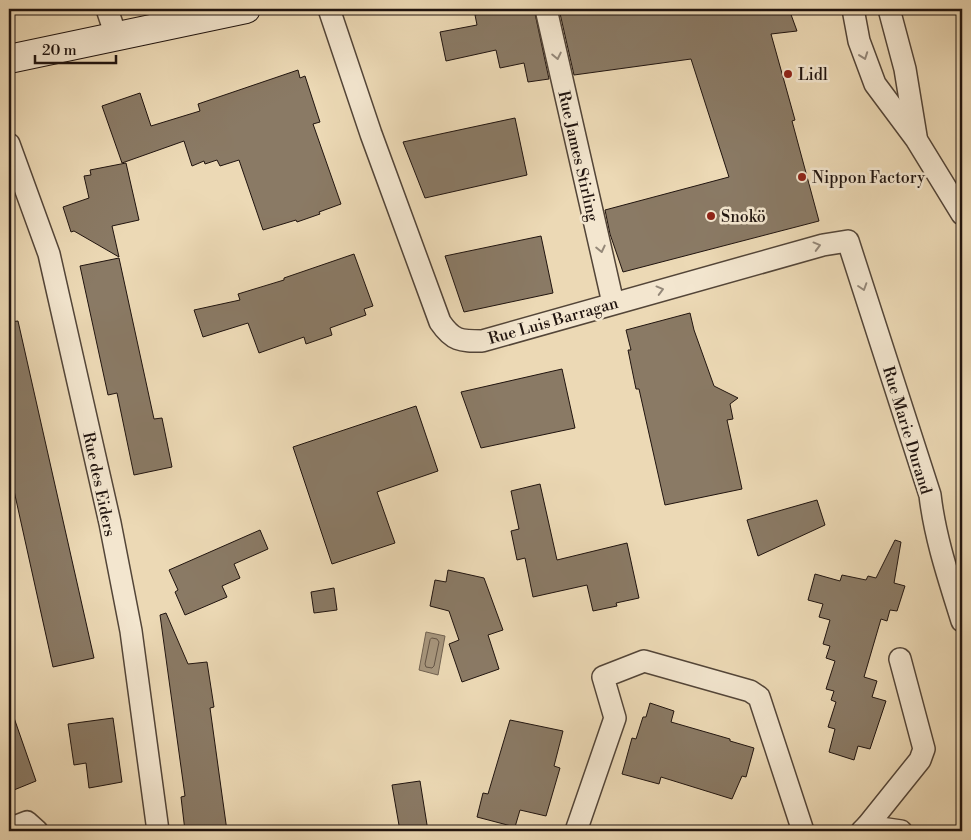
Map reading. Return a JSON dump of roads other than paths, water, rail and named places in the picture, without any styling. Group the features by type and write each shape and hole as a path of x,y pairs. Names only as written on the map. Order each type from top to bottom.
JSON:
{"main road":[{"path":"9,59 246,9"}],"street":[{"path":"107,9 116,36"},
{"name":"Rue Luis Barragan","path":"329,9 371,134 440,322 448,333 462,341 482,340 823,245 848,241"},
{"name":"Rue James Stirling","path":"546,9 613,303"},
{"path":"853,9 859,41 875,84 916,139 962,214"},
{"path":"889,9 906,69 916,139"},
{"name":"Rue des Eiders","path":"9,144 49,254 110,523 131,630 158,831"},
{"name":"Rue Marie Durand","path":"848,241 930,495 937,537 962,621"},
{"path":"864,828 920,760 924,749 900,659"},
{"path":"576,831 615,718 603,677 644,660 750,691 759,697 803,831"},
{"path":"9,829 27,822 37,831"},
{"path":"864,828 901,831"}],"water":[{"path":"426,632 445,636 438,675 419,670"}],"place":[{"name":"Lidl","path":"788,74"},
{"name":"Nippon Factory","path":"802,177"},
{"name":"Snokö","path":"711,216"}]}
